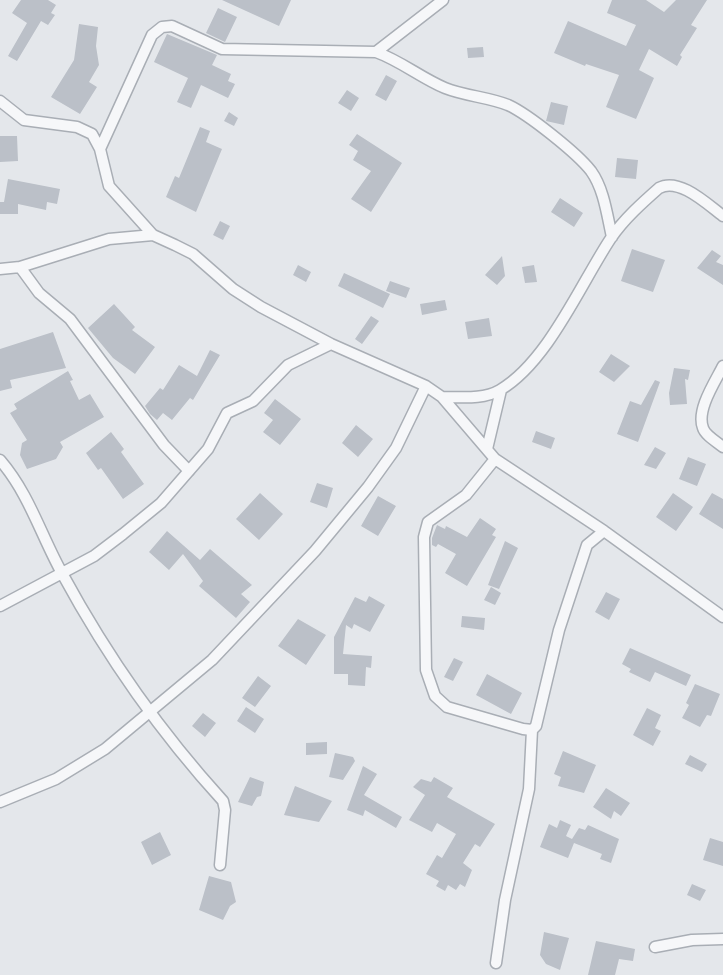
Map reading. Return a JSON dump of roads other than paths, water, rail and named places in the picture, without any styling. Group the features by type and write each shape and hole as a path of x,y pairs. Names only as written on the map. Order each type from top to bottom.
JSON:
{"street":[{"path":"376,52 443,0"},
{"path":"100,149 152,34 162,27 172,26 222,49 376,52 395,59 444,88 471,97 505,104 525,114 590,170 599,186 612,237"},
{"path":"0,101 24,120 54,122 84,129 92,134 100,149 109,186 153,235 193,254 233,289 261,307 331,344 426,386 442,397 495,459 604,531 723,616"},
{"path":"442,397 472,398 501,390 546,344 612,237 640,206 666,184 678,187 723,216"},
{"path":"0,269 20,267 109,239 153,235"},
{"path":"20,267 39,293 70,319 164,445 189,471"},
{"path":"0,606 94,556 123,534 161,503 208,449 227,413 254,401 288,365 331,344"},
{"path":"723,366 707,399 701,420 703,430 723,447"},
{"path":"0,802 56,779 80,765 129,730 212,660 315,551 368,488 396,448 426,386"},
{"path":"487,449 501,390"},
{"path":"495,459 466,495 435,514 428,522 424,537 426,670 435,696 447,707 532,730"},
{"path":"0,460 26,497 62,573 103,644 179,753 223,801 225,810 220,865"},
{"path":"496,963 505,900 529,789 532,730 536,726 559,630 587,545 604,531"},
{"path":"655,947 692,940 723,939"}]}
